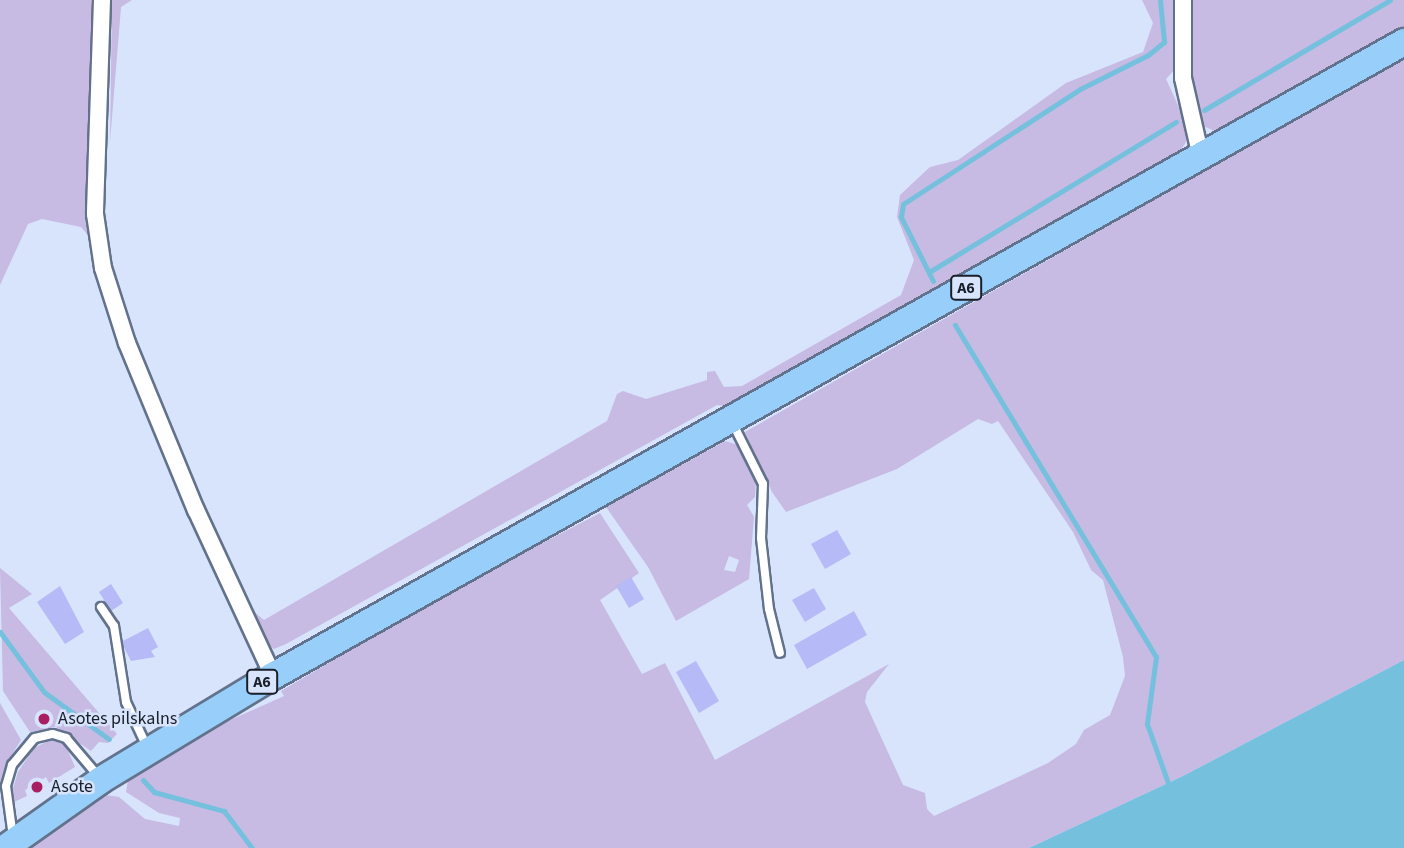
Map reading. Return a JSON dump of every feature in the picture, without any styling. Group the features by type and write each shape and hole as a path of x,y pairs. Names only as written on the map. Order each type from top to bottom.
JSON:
{"highway":[{"name":"A6","path":"9,844 148,750 273,676 1404,43"}],"street":[{"path":"102,0 95,214 103,268 127,343 196,510 273,676"},
{"path":"1183,0 1183,78 1201,157"}],"lane":[{"path":"731,420 763,484 761,538 769,609 780,653"},
{"path":"100,607 114,626 126,702 148,750"},
{"path":"9,844 6,786 12,765 35,738 53,733 66,738 101,780"}],"shaded area":[{"path":"0,0 97,0 91,239 81,227 42,219 28,224 0,285"},
{"path":"112,0 132,0 121,7 110,142"},
{"path":"1142,0 1174,0 1176,68 1166,79 1187,125 1186,142 1178,154 733,407 717,405 286,644 274,649 265,643 252,610 264,620 607,421 617,394 623,391 646,399 707,380 707,372 715,371 724,387 742,386 901,295 914,260 897,217 900,195 930,167 958,160 1066,83 1143,52 1153,23"},
{"path":"1189,0 1404,0 1404,27 1217,132 1203,126 1198,118 1189,77"},
{"path":"1404,58 1404,660 1183,776 1029,848 29,848 106,795 119,797 145,819 179,826 180,818 159,813 126,792 128,780 206,731 284,696 281,691 447,593 600,513 639,573 600,600 642,674 665,663 715,760 889,664 867,692 865,702 903,785 925,793 927,809 934,816 1048,763 1076,744 1084,730 1110,715 1125,676 1123,657 1103,580 1091,570 1073,532 998,421 992,424 978,419 897,469 786,512 772,492 745,432"},
{"path":"725,441 738,445 756,482 755,497 747,505 754,517 749,579 676,621 648,567 606,507","holes":["729,556 739,560 735,572 724,570"]},
{"path":"0,568 32,594 9,608 117,734 108,743 99,742 91,751 56,727 30,732 3,691"},
{"path":"0,703 21,740 7,762 0,785"},
{"path":"50,740 65,744 75,767 49,783 46,777 25,790 27,796 14,802 11,795 18,772 34,748"}],"water":[{"path":"1404,660 1404,848 1029,848 1183,776"}],"building":[{"path":"837,530 851,554 825,569 811,544"},
{"path":"631,577 644,599 629,608 616,586"},
{"path":"111,584 123,603 111,611 99,592"},
{"path":"60,586 84,632 65,644 37,602"},
{"path":"814,588 826,609 805,622 792,600"},
{"path":"854,611 867,635 807,669 794,645"},
{"path":"148,628 158,647 151,651 155,657 131,661 121,642"},
{"path":"696,661 719,701 699,713 676,672"}],"waterway":[{"path":"933,281 901,217 903,204 1080,89 1148,55 1164,42 1160,0"},
{"path":"1204,110 1390,0"},
{"path":"929,272 1176,122"},
{"path":"955,325 1156,657 1147,724 1168,783"},
{"path":"0,632 44,692 109,739"},
{"path":"143,780 154,792 224,811 252,848"}],"place":[{"name":"Asotes pilskalns","path":"44,719"},
{"name":"Asote","path":"37,787"}]}
